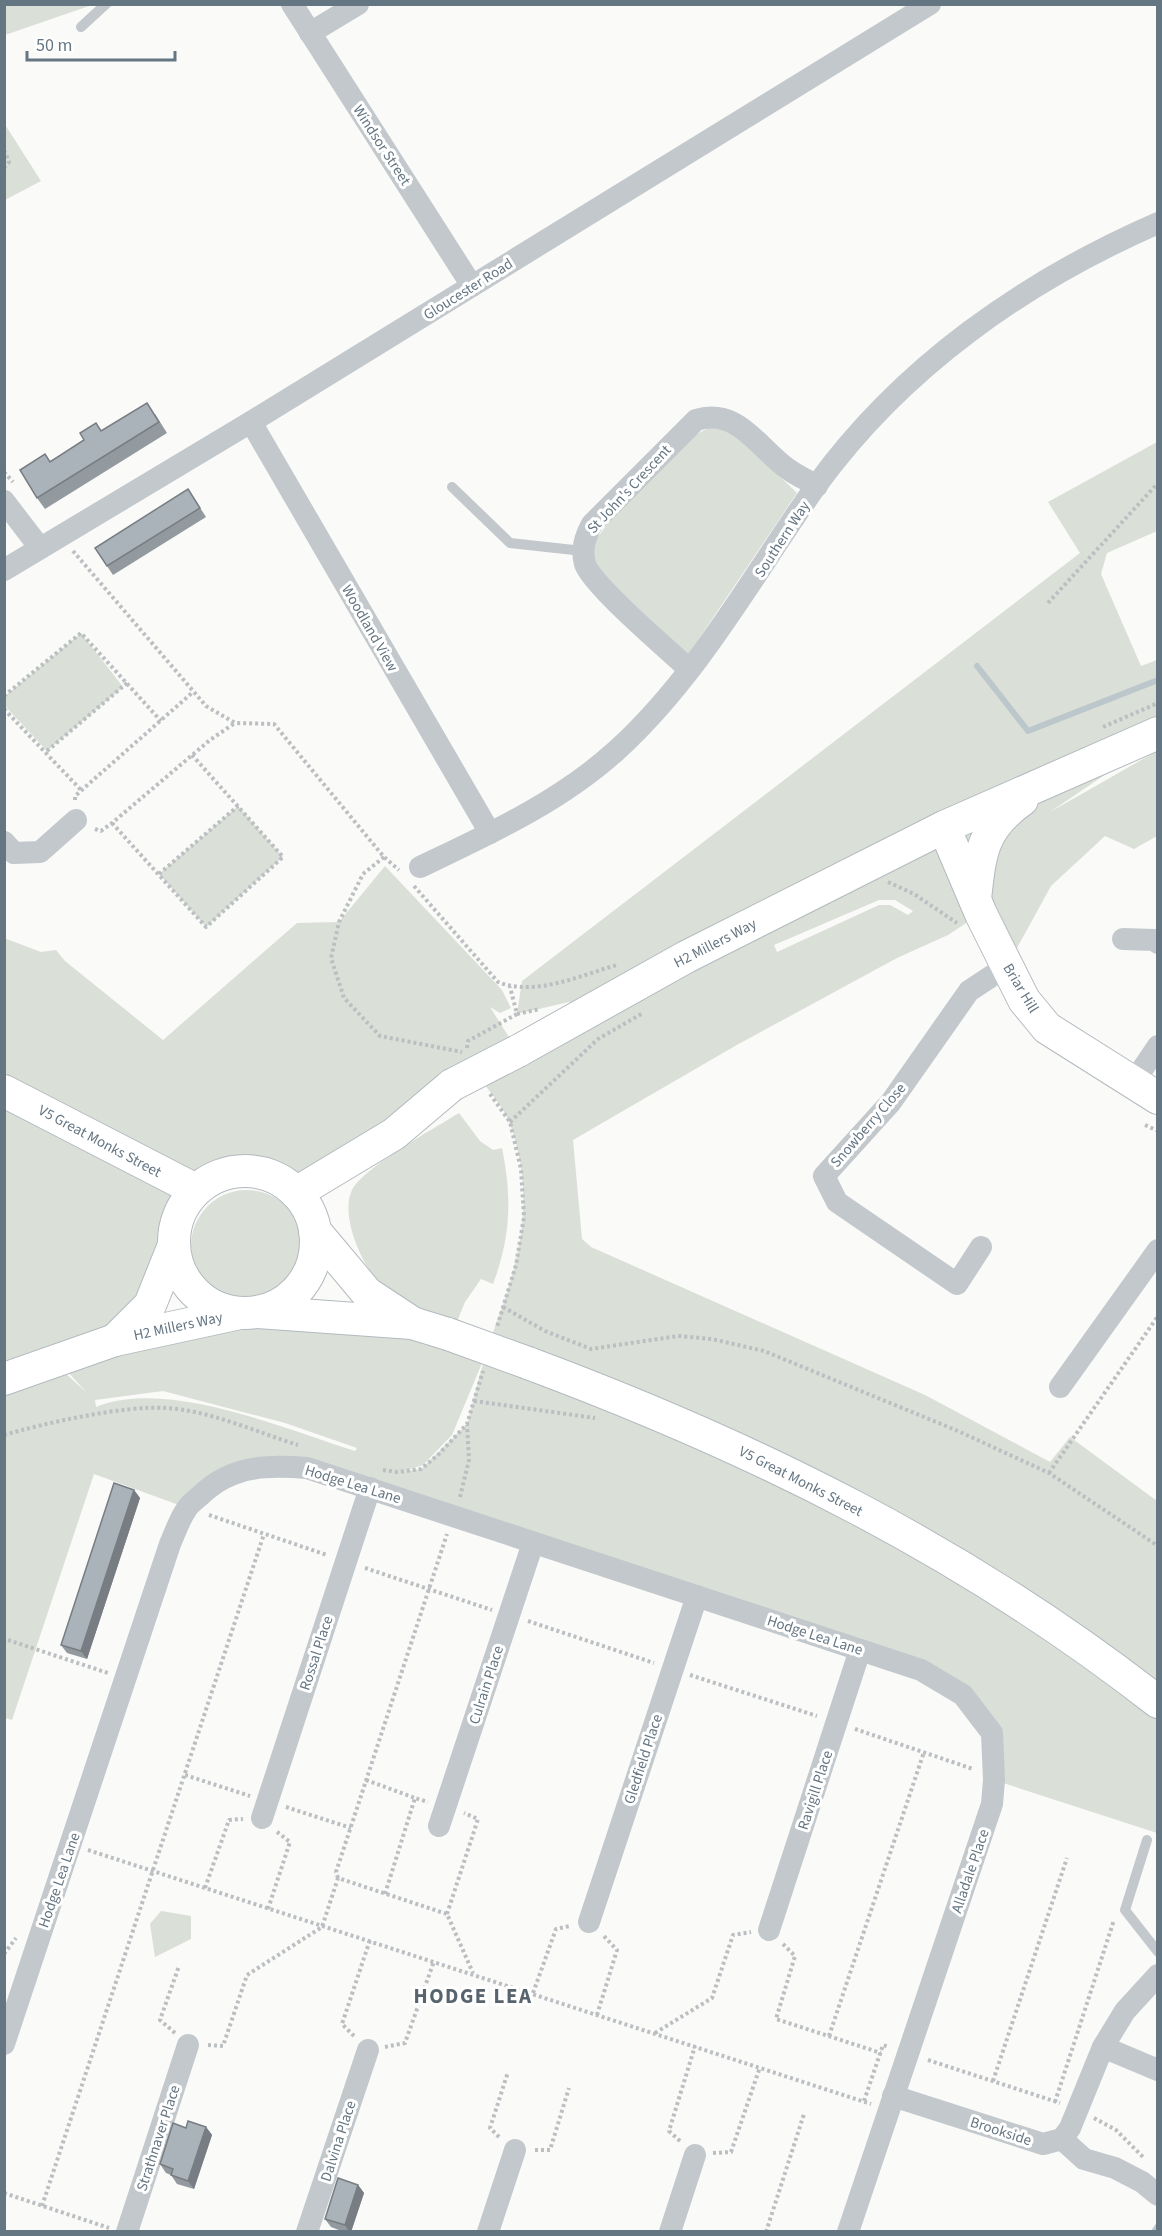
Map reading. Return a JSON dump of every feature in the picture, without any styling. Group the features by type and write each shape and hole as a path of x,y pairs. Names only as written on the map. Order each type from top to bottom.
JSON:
{"street":[{"name":"Windsor Street","path":"292,4 472,286"},
{"path":"310,33 358,4"},
{"name":"Gloucester Road","path":"4,570 251,422 930,4"},
{"name":"Southern Way","path":"411,874 551,800 616,750 665,701 755,580 817,486 860,431 914,378 981,320 1102,248 1158,223"},
{"name":"St John's Crescent","path":"689,669 591,576 583,550 585,537 592,524 696,420 709,416 725,417 739,424 788,469 817,486"},
{"name":"Woodland View","path":"251,422 490,833"},
{"path":"11,495 40,548"},
{"name":"H2 Millers Way","path":"296,1193 394,1134 452,1085 518,1051 686,957 944,827 1057,775 1158,733"},
{"path":"978,908 983,846 1000,815 1057,775"},
{"path":"4,843 14,853 40,852 76,820"},
{"name":"Briar Hill","path":"944,827 978,908 1024,1000 1047,1028 1145,1102"},
{"path":"1123,939 1154,940 1158,943"},
{"name":"Snowberry Close","path":"981,1248 957,1284 837,1202 824,1176 891,1102 969,991 1007,966"},
{"path":"1145,1102 1158,1046"},
{"name":"V5 Great Monks Street","path":"4,1091 196,1190"},
{"path":"243,1171 270,1176 296,1193 308,1210 315,1231 312,1263 296,1291 270,1308 247,1312 212,1305 189,1286 178,1267 174,1245 180,1212 196,1190 209,1180 243,1171"},
{"name":"V5 Great Monks Street","path":"315,1231 368,1293 412,1323"},
{"name":"H2 Millers Way","path":"115,1340 150,1305 174,1245"},
{"path":"1060,1387 1158,1250"},
{"name":"H2 Millers Way","path":"4,1379 115,1340 247,1312"},
{"name":"V5 Great Monks Street","path":"247,1312 412,1323 528,1363 618,1397 693,1429 838,1498 997,1586 1111,1665 1158,1702"},
{"name":"Hodge Lea Lane","path":"4,2044 11,2001 71,1844 170,1544 187,1508 210,1487 230,1474 273,1465 372,1478 454,1516 533,1544 921,1670"},
{"name":"Rossal Place","path":"262,1818 372,1478"},
{"name":"Culrain Place","path":"439,1826 533,1544"},
{"name":"Gledfield Place","path":"589,1922 697,1596"},
{"name":"Ravigill Place","path":"769,1930 860,1650"},
{"name":"Alladale Place","path":"891,2103 992,1804 994,1776 992,1733 963,1695 921,1670"},
{"path":"1158,1975 1125,2011 1103,2047 1079,2109 1062,2139 1084,2159 1115,2168 1142,2182 1158,2195"},
{"name":"Strathnaver Place","path":"128,2232 188,2045"},
{"path":"1103,2047 1158,2070"},
{"name":"Dalvina Place","path":"308,2232 368,2050"},
{"path":"848,2232 891,2103"},
{"name":"Brookside","path":"891,2103 1043,2144 1062,2139"},
{"path":"488,2232 515,2150"},
{"path":"670,2232 695,2155"}],"lane":[{"path":"81,27 106,4"},
{"path":"452,487 510,543 583,550"},
{"path":"1148,1840 1125,1910 1158,1952"}],"path":[{"path":"4,150 9,162 4,168"},
{"path":"4,472 11,495"},
{"path":"1048,603 1158,483"},
{"path":"60,536 206,706 235,723 274,724 384,856 411,874 498,982 510,987 537,987 629,962"},
{"path":"4,696 81,633 161,721"},
{"path":"47,751 127,684"},
{"path":"193,692 75,796 76,820 101,831 192,755 235,723"},
{"path":"1099,729 1158,703"},
{"path":"4,709 81,790"},
{"path":"112,823 206,927 283,857 192,755"},
{"path":"159,874 238,806"},
{"path":"384,856 363,874 339,922 331,958 344,998 380,1036 465,1053 468,1041 517,1014 510,987"},
{"path":"884,880 914,894 959,925 978,908"},
{"path":"510,1122 598,1039 644,1012"},
{"path":"484,1084 510,1122 521,1169 524,1217 516,1265 493,1338"},
{"path":"1145,1102 1158,1131"},
{"path":"503,1307 545,1331 591,1349 678,1336 712,1339 764,1352 958,1431 1049,1473 1158,1546"},
{"path":"1049,1473 1158,1316"},
{"path":"179,1966 160,2020 188,2045 223,2046 247,1975 322,1927 338,1878 336,1872 454,1516 469,1460 467,1424 484,1370"},
{"path":"474,1401 600,1418"},
{"path":"4,1436 139,1408 168,1408 201,1415 300,1446"},
{"path":"372,1478 421,1469 467,1424"},
{"path":"187,1508 994,1776"},
{"path":"42,2206 264,1534"},
{"path":"8,1640 125,1679"},
{"path":"829,2036 924,1752"},
{"path":"366,1780 415,1798"},
{"path":"205,1888 229,1820 262,1818 290,1842 268,1909"},
{"path":"71,1844 864,2102 891,2103"},
{"path":"993,2081 1067,1858"},
{"path":"338,1878 447,1914 473,1974"},
{"path":"1055,2102 1118,1910 1125,1910"},
{"path":"533,1994 556,1929 589,1922 617,1950 597,2014"},
{"path":"4,1954 20,1927"},
{"path":"655,2033 712,1998 733,1935 769,1930 795,1956 776,2019 880,2053"},
{"path":"370,1940 342,2024 368,2050 405,2043 434,1961"},
{"path":"864,2102 884,2045 1079,2109 1116,2130 1149,2163"},
{"path":"695,2046 669,2131 695,2155 731,2152 760,2067"},
{"path":"508,2072 490,2128 515,2150 550,2150 569,2088"},
{"path":"766,2232 804,2114"},
{"path":"4,2193 119,2232"}],"shaded area":[{"path":"5,4 92,4 92,5 5,35"},
{"path":"4,123 41,181 5,200 4,200"},
{"path":"710,427 733,431 797,493 688,655 593,566 594,542 609,522 686,440"},
{"path":"1157,442 1157,531 1107,553 1101,574 1141,666 1157,660 1157,733 1112,770 1050,812 1157,751 1157,836 1134,849 1105,836 1051,886 1007,966 980,914 948,935 897,958 735,1046 573,1140 582,1239 591,1247 925,1395 1050,1462 1070,1437 1157,1501 1157,1833 994,1780 992,1733 963,1695 273,1465 187,1508 94,1474 12,1720 5,1718 4,938 41,952 56,950 65,961 163,1040 297,923 339,922 385,866 502,990 511,1008 500,1013 490,1007 517,1050 592,1009 569,1002 517,1014 522,981 1080,553 1048,502","holes":["879,900 895,900 913,911 908,915 890,905 879,905 777,952 774,945","477,1075 500,1105 510,1124 519,1154 523,1182 523,1210 515,1265 487,1348 291,1310 125,1329 173,1248 180,1213 189,1197 202,1185 216,1177 232,1173 248,1173 265,1176 296,1193","108,1343 69,1373 86,1392 54,1363","485,1356 467,1424 421,1469 404,1471 423,1465 452,1435","163,1391 285,1423 357,1448 355,1451 261,1420 191,1402 157,1399 125,1400 96,1407 95,1400"]},
{"path":"81,633 123,687 47,751 5,706 5,696"},
{"path":"238,806 283,857 206,927 159,874"},
{"path":"459,1113 480,1141 493,1150 502,1148 507,1184 508,1217 503,1250 493,1284 481,1279 465,1302 456,1324 402,1299 378,1281 362,1257 356,1243 351,1228 349,1201 352,1190 370,1170 401,1148"},
{"path":"247,1190 268,1194 287,1206 299,1225 303,1246 299,1267 287,1286 268,1298 247,1302 226,1298 207,1286 195,1267 191,1246 195,1225 207,1206 226,1194"},
{"path":"161,1911 191,1916 191,1939 155,1957 150,1924"}],"building":[{"path":"147,403 159,422 37,498 20,470 45,454 50,462 84,440 80,433 96,423 101,431"},
{"path":"188,489 200,508 107,566 95,548"},
{"path":"114,1483 134,1490 81,1651 61,1645"},
{"path":"188,2121 206,2127 188,2181 171,2175 173,2169 160,2164 173,2123 186,2128"},
{"path":"338,2178 358,2185 345,2225 325,2219"}],"waterway":[{"path":"977,666 1028,731 1158,680"},
{"path":"1154,2232 1158,2226"}],"district":[{"name":"HODGE LEA","path":"473,1996"}]}
